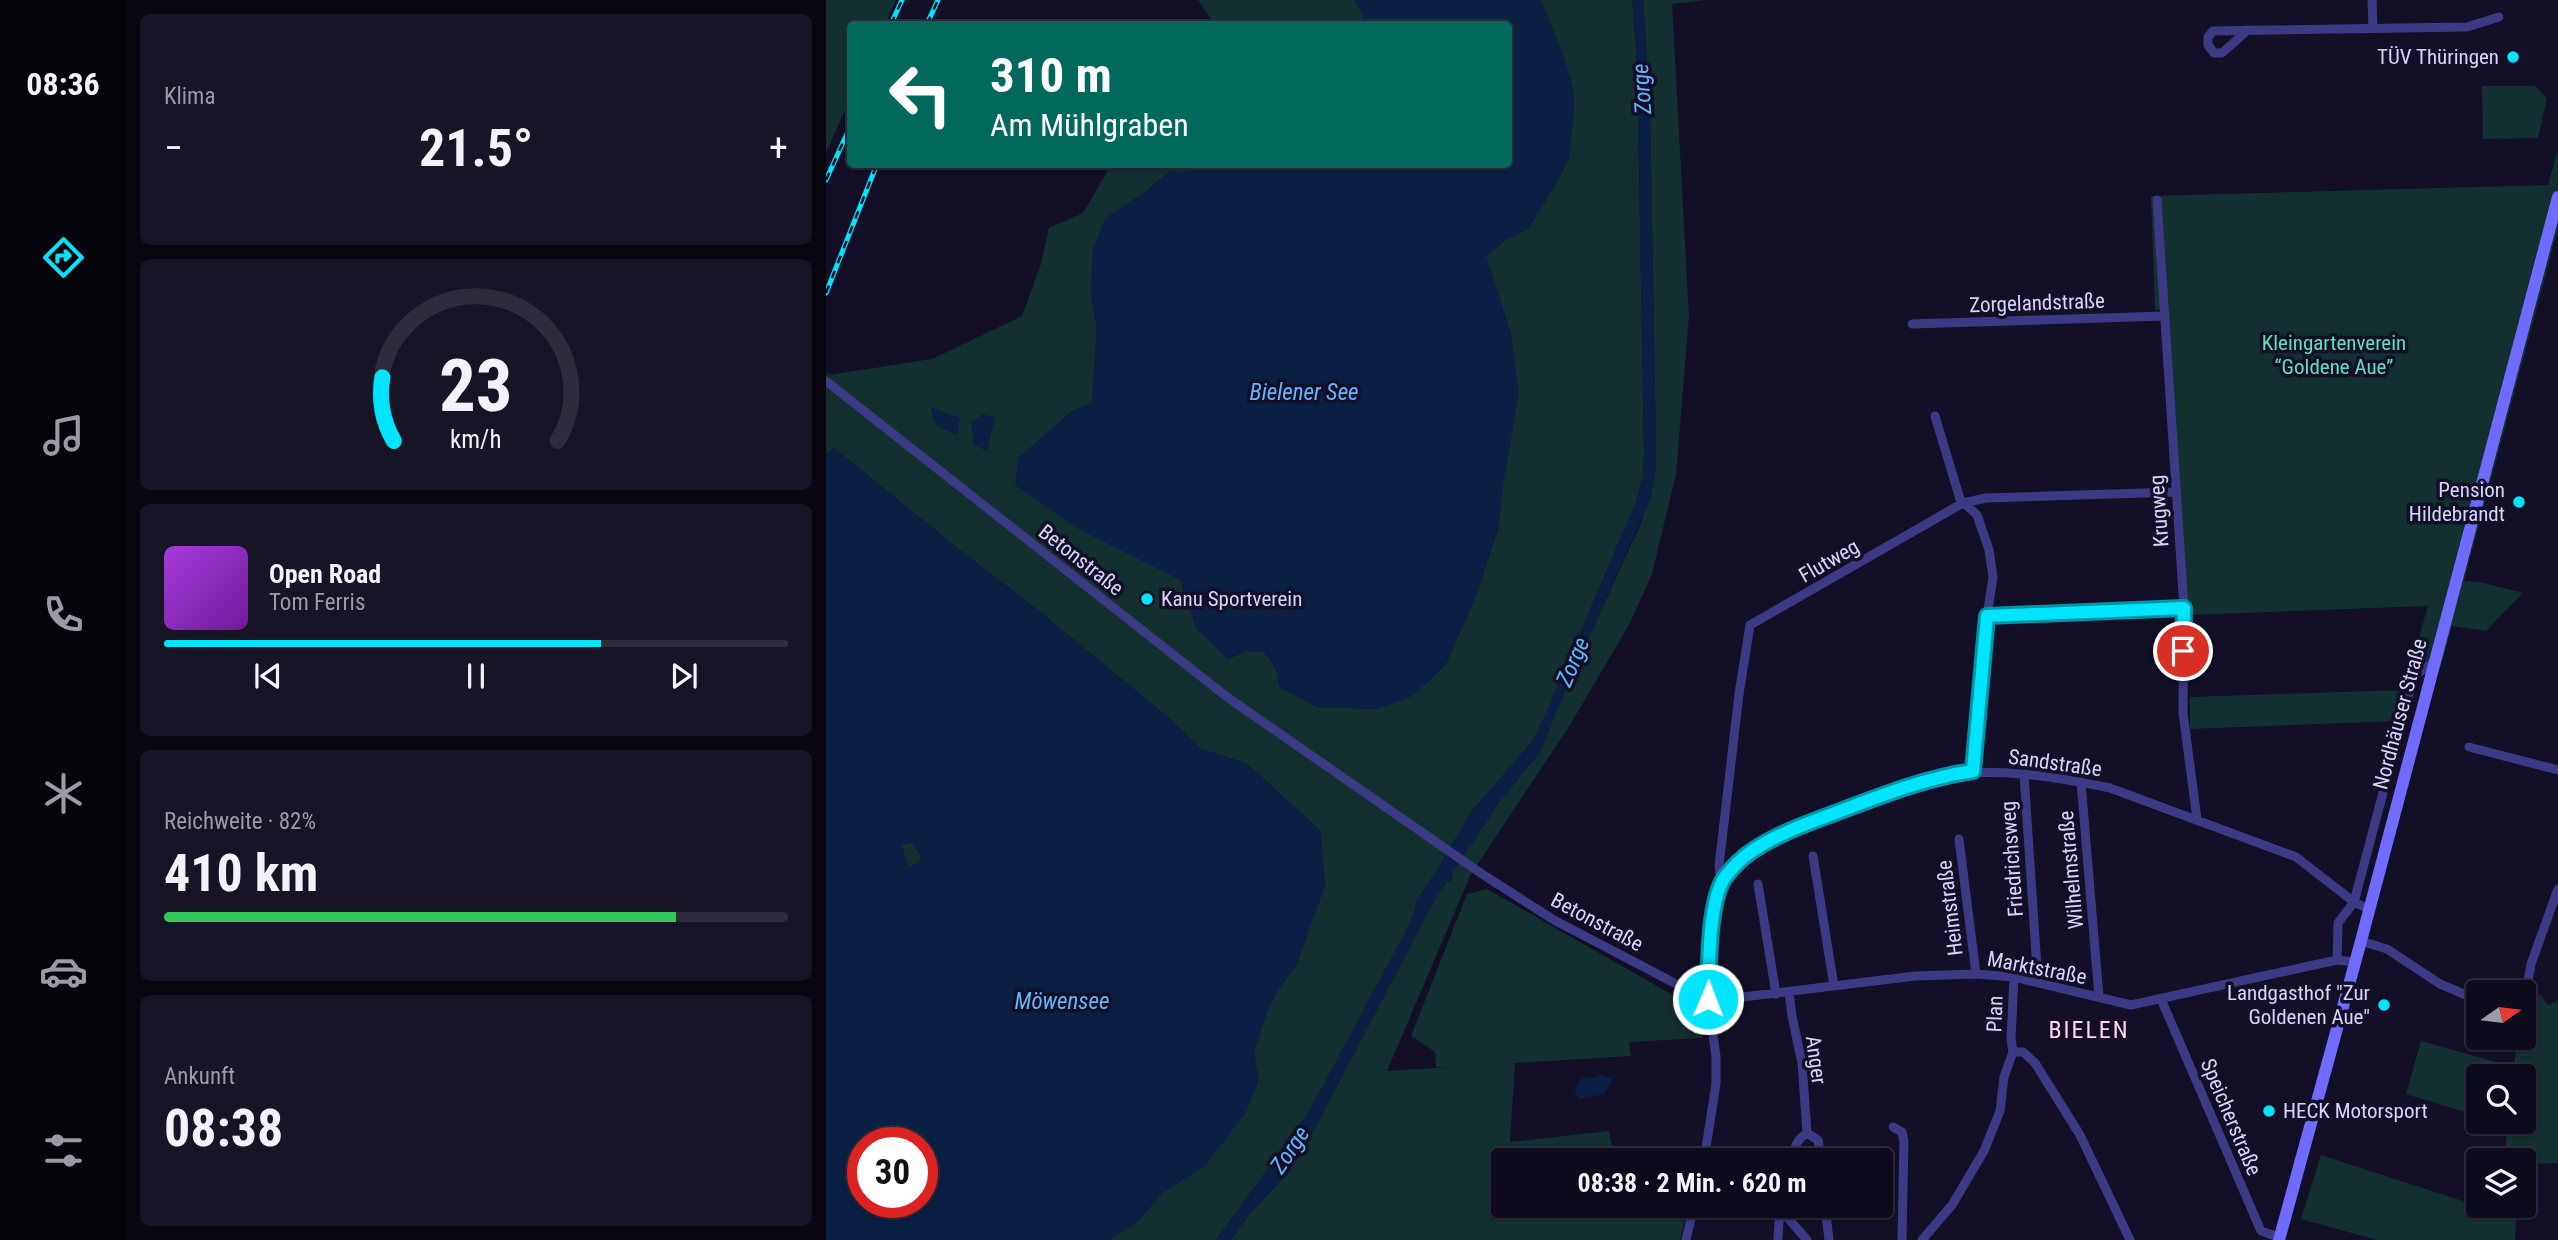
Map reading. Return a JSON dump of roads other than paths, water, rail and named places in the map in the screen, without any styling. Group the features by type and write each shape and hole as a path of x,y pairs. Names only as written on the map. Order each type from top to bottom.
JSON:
{"main road":[{"name":"Nordhäuser Straße","path":"2279,1238 2558,197"}],"street":[{"path":"2372,0 2372,28"},
{"path":"2248,30 2468,27 2499,17"},
{"name":"Krugweg","path":"2157,200 2184,608 2183,713 2197,819"},
{"name":"Zorgelandstraße","path":"1912,324 2164,316"},
{"name":"Betonstraße","path":"826,381 1227,697 1474,868 1554,920 1708,999"},
{"path":"1935,416 1957,491 1963,503 1977,515 1989,550 1993,578 1973,771"},
{"name":"Flutweg","path":"1724,878 1720,874 1719,866 1739,694 1750,625 1963,503 1986,498 2175,492"},
{"path":"1987,616 2184,608"},
{"path":"2337,960 2338,923 2354,902 2414,676 2434,662"},
{"path":"2469,747 2558,770"},
{"name":"Sandstraße","path":"1724,878 1749,853 1787,831 1933,778 1973,771 2081,782 2110,788 2296,858 2354,902 2369,909"},
{"name":"Friedrichsweg","path":"2024,775 2038,983"},
{"name":"Wilhelmstraße","path":"2081,782 2099,998"},
{"name":"Heimstraße","path":"1959,839 1976,974"},
{"path":"1814,856 1834,986"},
{"path":"1706,1148 1716,1084 1716,1056 1708,999 1712,930 1724,878"},
{"path":"1758,884 1776,994"},
{"path":"2528,980 2531,964 2558,889"},
{"path":"2361,940 2387,949 2440,984 2466,995"},
{"name":"Marktstraße","path":"1708,999 1776,994 1945,974 1976,974 2014,977 2130,1005 2337,960 2355,962"},
{"name":"Plan","path":"1922,1240 1952,1205 1984,1151 2000,1111 2004,1077 2013,1052 2011,1039 2014,977"},
{"name":"Anger","path":"1789,992 1802,1063 1807,1132 1818,1140 1819,1148"},
{"name":"Speicherstraße","path":"2161,999 2261,1231 2279,1238"},
{"path":"2013,1052 2023,1052 2035,1063 2080,1135 2130,1240"},
{"path":"1893,1127 1902,1132 1904,1141 1902,1240"},
{"path":"1794,1148 1807,1132"},
{"path":"1686,1240 1691,1218"},
{"path":"1778,1240 1779,1218"},
{"path":"1788,1218 1807,1240"},
{"path":"1826,1218 1829,1240"}],"water":[{"name":"Bielener See","path":"1354,0 1541,0 1564,57 1574,91 1569,157 1558,180 1528,229 1506,239 1486,257 1511,334 1519,392 1498,529 1477,593 1445,666 1412,696 1378,709 1317,707 1280,687 1276,669 1264,652 1244,652 1228,659 1196,628 1180,580 1080,530 1015,485 1018,458 1071,412 1092,403 1097,327 1091,296 1092,253 1105,218 1145,192 1171,170 1183,173 1192,168 1512,168 1512,21 1362,21 1364,16"},
{"name":"Zorge","path":"1632,0 1643,0 1650,106 1656,453 1650,500 1570,678 1540,752 1498,804 1452,874 1451,882 1447,881 1435,899 1318,1122 1287,1174 1248,1216 1231,1240 1216,1240 1309,1112 1405,933 1417,899 1471,812 1531,743 1636,502 1643,476 1644,454 1638,106"},
{"path":"930,407 960,418 957,435 936,425"},
{"path":"983,414 995,417 987,451 974,445 971,423"},
{"name":"Möwensee","path":"834,448 1033,606 1169,718 1201,749 1246,763 1320,830 1325,885 1296,966 1279,988 1266,1014 1254,1051 1258,1082 1246,1112 1206,1165 1162,1193 1138,1221 1109,1240 826,1240 826,454","holes":["912,843 921,856 920,862 908,868 902,845"]},
{"path":"1602,1075 1613,1079 1604,1094 1580,1099 1574,1091 1583,1077"}],"railway":[{"path":"892,21 902,0"},
{"path":"928,21 938,0"},
{"path":"826,180 847,134"},
{"path":"826,293 875,168"}],"place":[{"name":"TÜV Thüringen","path":"2513,57"},
{"name":"Pension Hildebrandt","path":"2519,502"},
{"name":"Kanu Sportverein","path":"1147,599"},
{"name":"Landgasthof \"Zur Goldenen Aue\"","path":"2384,1005"},
{"name":"HECK Motorsport","path":"2269,1111"}],"district":[{"name":"BIELEN","path":"2089,1030"}],"park label":[{"name":"Kleingartenverein “Goldene Aue”","path":"2334,355"}]}
